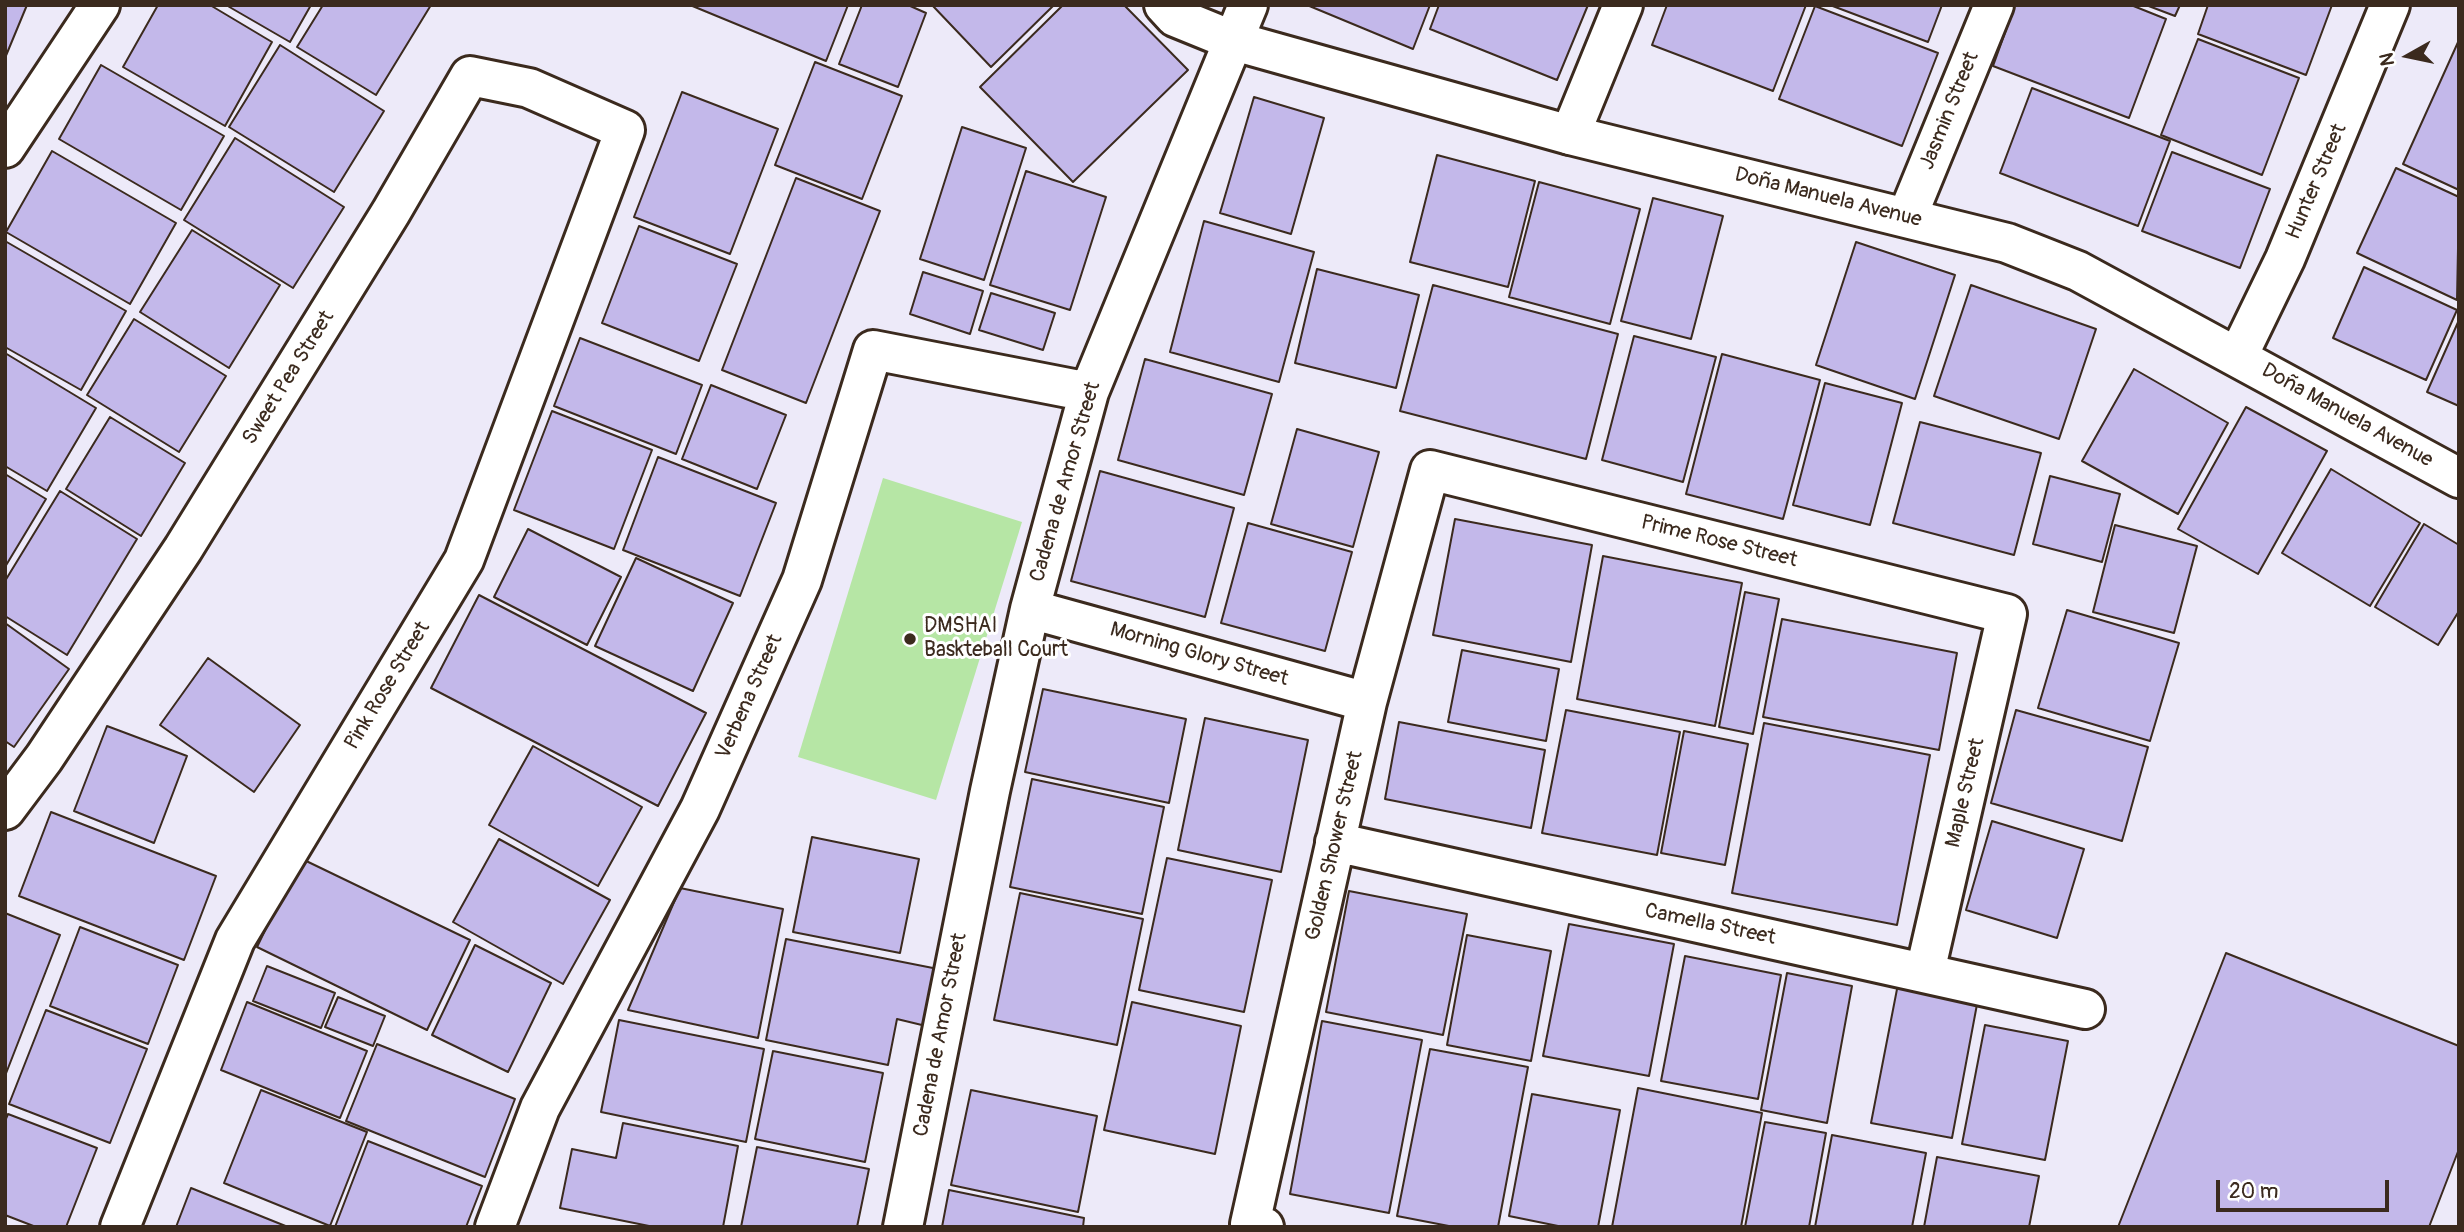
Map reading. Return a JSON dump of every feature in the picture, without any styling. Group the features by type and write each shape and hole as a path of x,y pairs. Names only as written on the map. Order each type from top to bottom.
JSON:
{"street":[{"path":"5,148 100,5"},
{"name":"Doña Manuela Avenue","path":"1164,5 1175,17 1234,41 1570,135 2007,243 2078,271 2459,478"},
{"name":"Cadena de Amor Street","path":"903,1227 990,791 1030,609 1089,392 1248,5"},
{"path":"1570,135 1623,5"},
{"name":"Jasmin Street","path":"1906,217 1994,5"},
{"name":"Hunter Street","path":"2238,356 2284,259 2390,5"},
{"name":"Sweet Pea Street","path":"5,810 44,758 183,549 391,212 470,76 529,88 625,130"},
{"name":"Pink Rose Street","path":"120,1227 235,940 464,560 625,130"},
{"name":"Verbena Street","path":"495,1227 540,1108 701,809 802,580 873,350 1089,392"},
{"name":"Prime Rose Street","path":"1430,470 2007,614"},
{"name":"Golden Shower Street","path":"1257,1225 1335,842 1367,702 1430,470"},
{"name":"Morning Glory Street","path":"1030,609 1367,702"},
{"name":"Maple Street","path":"1926,972 2007,614"},
{"name":"Camella Street","path":"1335,842 2085,1009"}],"green space":[{"name":"DMSHAI Baskteball Court","path":"883,478 1022,522 936,800 798,757"}],"building":[{"path":"5,5 27,5 5,58"},
{"path":"158,5 210,5 272,42 225,126 123,67"},
{"path":"226,5 311,5 290,42"},
{"path":"323,5 431,5 376,95 297,47"},
{"path":"690,5 848,5 826,61"},
{"path":"862,5 908,5 926,13 898,87 839,64"},
{"path":"932,5 1054,5 991,67"},
{"path":"1063,5 1124,5 1188,70 1073,182 980,87"},
{"path":"1307,5 1430,5 1413,49"},
{"path":"1439,5 1588,5 1557,80 1430,29"},
{"path":"1667,5 1806,5 1773,91 1652,45"},
{"path":"1830,5 1942,5 1928,42"},
{"path":"2015,5 2131,5 2166,19 2129,118 1993,66"},
{"path":"2146,5 2180,5 2175,16"},
{"path":"2208,5 2332,5 2306,75 2198,34"},
{"path":"1815,6 1938,53 1902,146 1779,99"},
{"path":"2198,39 2299,78 2262,175 2161,135"},
{"path":"2459,40 2459,190 2403,164"},
{"path":"280,45 384,111 334,192 229,127"},
{"path":"815,62 902,96 862,199 775,165"},
{"path":"101,65 224,136 181,210 59,139"},
{"path":"2032,88 2170,141 2138,226 2000,173"},
{"path":"682,92 778,129 730,254 634,217"},
{"path":"1254,97 1324,118 1291,234 1220,213"},
{"path":"962,127 1026,148 984,280 920,259"},
{"path":"235,138 344,207 293,288 184,220"},
{"path":"52,151 176,223 130,304 6,232"},
{"path":"2172,152 2270,189 2240,268 2142,231"},
{"path":"1437,155 1535,181 1508,287 1410,262"},
{"path":"2396,168 2459,197 2457,300 2357,253"},
{"path":"1026,171 1106,197 1070,310 990,285"},
{"path":"796,178 880,211 806,403 722,370"},
{"path":"1539,182 1640,209 1610,324 1509,297"},
{"path":"1653,198 1723,216 1691,339 1621,321"},
{"path":"1204,221 1314,252 1279,382 1170,352"},
{"path":"639,226 737,264 699,361 602,323"},
{"path":"192,230 280,285 229,368 140,312"},
{"path":"5,241 126,311 81,390 5,347"},
{"path":"1856,242 1955,275 1915,399 1816,365"},
{"path":"2364,267 2457,310 2426,380 2333,338"},
{"path":"1317,269 1419,295 1396,388 1295,363"},
{"path":"923,272 983,291 970,334 910,314"},
{"path":"1433,285 1618,334 1586,459 1400,411"},
{"path":"1971,285 2096,329 2059,439 1934,396"},
{"path":"991,293 1055,313 1043,350 979,330"},
{"path":"134,319 226,376 179,452 87,395"},
{"path":"2459,320 2459,406 2427,392"},
{"path":"1634,336 1716,357 1683,482 1602,460"},
{"path":"580,338 702,385 676,454 554,406"},
{"path":"5,353 96,408 47,491 5,466"},
{"path":"1722,354 1820,380 1783,519 1686,494"},
{"path":"1145,359 1272,394 1244,495 1118,460"},
{"path":"2134,369 2228,423 2178,514 2082,461"},
{"path":"1825,383 1902,403 1870,525 1793,505"},
{"path":"711,385 786,415 757,489 682,459"},
{"path":"2246,407 2327,451 2258,574 2178,529"},
{"path":"552,411 652,450 614,549 514,510"},
{"path":"110,417 185,463 141,536 66,489"},
{"path":"1920,422 2041,453 2014,555 1893,523"},
{"path":"1297,429 1379,452 1353,547 1271,524"},
{"path":"658,457 776,503 740,596 623,550"},
{"path":"2331,469 2420,523 2370,606 2282,553"},
{"path":"1100,471 1234,508 1205,617 1071,581"},
{"path":"5,474 46,499 5,567"},
{"path":"2050,476 2120,494 2102,562 2033,544"},
{"path":"60,491 137,539 67,655 5,616 5,581"},
{"path":"1455,519 1592,545 1571,662 1433,635"},
{"path":"1248,523 1352,552 1325,651 1221,623"},
{"path":"2424,524 2459,545 2459,611 2438,645 2375,607"},
{"path":"2115,525 2197,546 2174,633 2093,612"},
{"path":"528,529 621,577 587,645 494,597"},
{"path":"1603,556 1742,583 1715,726 1577,699"},
{"path":"636,558 733,603 693,691 595,646"},
{"path":"1745,592 1779,599 1753,734 1719,727"},
{"path":"479,595 706,713 658,806 431,688"},
{"path":"2067,610 2179,643 2150,741 2038,708"},
{"path":"1782,619 1957,653 1939,750 1763,717"},
{"path":"5,623 69,669 14,747 5,741"},
{"path":"1462,650 1559,669 1546,741 1448,722"},
{"path":"208,658 300,725 254,792 160,725"},
{"path":"1043,689 1186,719 1169,803 1025,772"},
{"path":"1566,710 1680,732 1657,855 1542,833"},
{"path":"2016,710 2148,747 2122,841 1991,803"},
{"path":"1205,718 1308,740 1281,872 1178,850"},
{"path":"1399,722 1545,750 1531,828 1385,799"},
{"path":"1764,723 1930,755 1897,925 1732,893"},
{"path":"107,726 187,756 154,843 74,811"},
{"path":"1684,731 1748,744 1725,865 1661,853"},
{"path":"533,746 642,807 598,886 489,825"},
{"path":"1032,779 1164,807 1142,914 1010,887"},
{"path":"51,812 216,876 184,960 19,896"},
{"path":"1992,821 2084,849 2057,938 1966,910"},
{"path":"812,837 919,859 900,953 793,932"},
{"path":"499,839 610,900 563,984 453,922"},
{"path":"300,858 470,940 427,1030 257,947"},
{"path":"1167,858 1272,880 1244,1012 1139,990"},
{"path":"680,888 783,909 758,1038 628,1010"},
{"path":"1349,891 1467,914 1443,1035 1326,1012"},
{"path":"1020,893 1143,919 1117,1045 994,1020"},
{"path":"5,913 60,935 5,1076"},
{"path":"1569,924 1674,944 1649,1076 1543,1056"},
{"path":"80,927 178,965 148,1044 50,1006"},
{"path":"1467,935 1551,951 1531,1061 1447,1045"},
{"path":"786,939 938,969 926,1026 897,1019 888,1065 766,1040"},
{"path":"475,945 551,983 508,1072 432,1035"},
{"path":"2226,953 2459,1046 2459,1149 2429,1227 2118,1227"},
{"path":"1685,956 1781,975 1758,1099 1661,1081"},
{"path":"267,966 335,993 321,1028 253,1001"},
{"path":"1787,973 1852,986 1827,1123 1761,1110"},
{"path":"1898,984 1978,999 1952,1138 1871,1123"},
{"path":"338,997 385,1016 373,1046 325,1027"},
{"path":"247,1002 367,1051 340,1118 221,1070"},
{"path":"1132,1002 1241,1026 1215,1154 1104,1130"},
{"path":"46,1010 147,1049 110,1143 9,1104"},
{"path":"619,1020 764,1049 746,1142 601,1112"},
{"path":"1322,1021 1422,1040 1389,1213 1290,1194"},
{"path":"1985,1025 2068,1041 2045,1160 1962,1144"},
{"path":"377,1044 515,1099 485,1177 346,1121"},
{"path":"1430,1049 1528,1067 1498,1227 1454,1227 1397,1216"},
{"path":"773,1051 883,1073 865,1162 755,1139"},
{"path":"1638,1088 1762,1113 1741,1227 1612,1227"},
{"path":"261,1090 367,1132 330,1226 224,1183"},
{"path":"971,1090 1097,1116 1078,1212 951,1185"},
{"path":"1532,1094 1620,1110 1598,1227 1563,1227 1509,1216"},
{"path":"8,1114 97,1148 66,1227 36,1227 5,1215 5,1121"},
{"path":"1765,1122 1826,1133 1809,1227 1745,1227"},
{"path":"623,1123 738,1146 723,1227 654,1227 560,1208 572,1149 616,1158"},
{"path":"1832,1135 1926,1153 1912,1227 1815,1227"},
{"path":"368,1141 482,1186 466,1227 335,1227"},
{"path":"757,1147 869,1169 857,1227 741,1227"},
{"path":"1937,1157 2039,1176 2029,1227 1924,1227"},
{"path":"191,1188 288,1227 176,1227"},
{"path":"949,1190 1084,1218 1083,1227 942,1227"}],"place":[{"name":"DMSHAI Baskteball Court","path":"910,639"}]}
